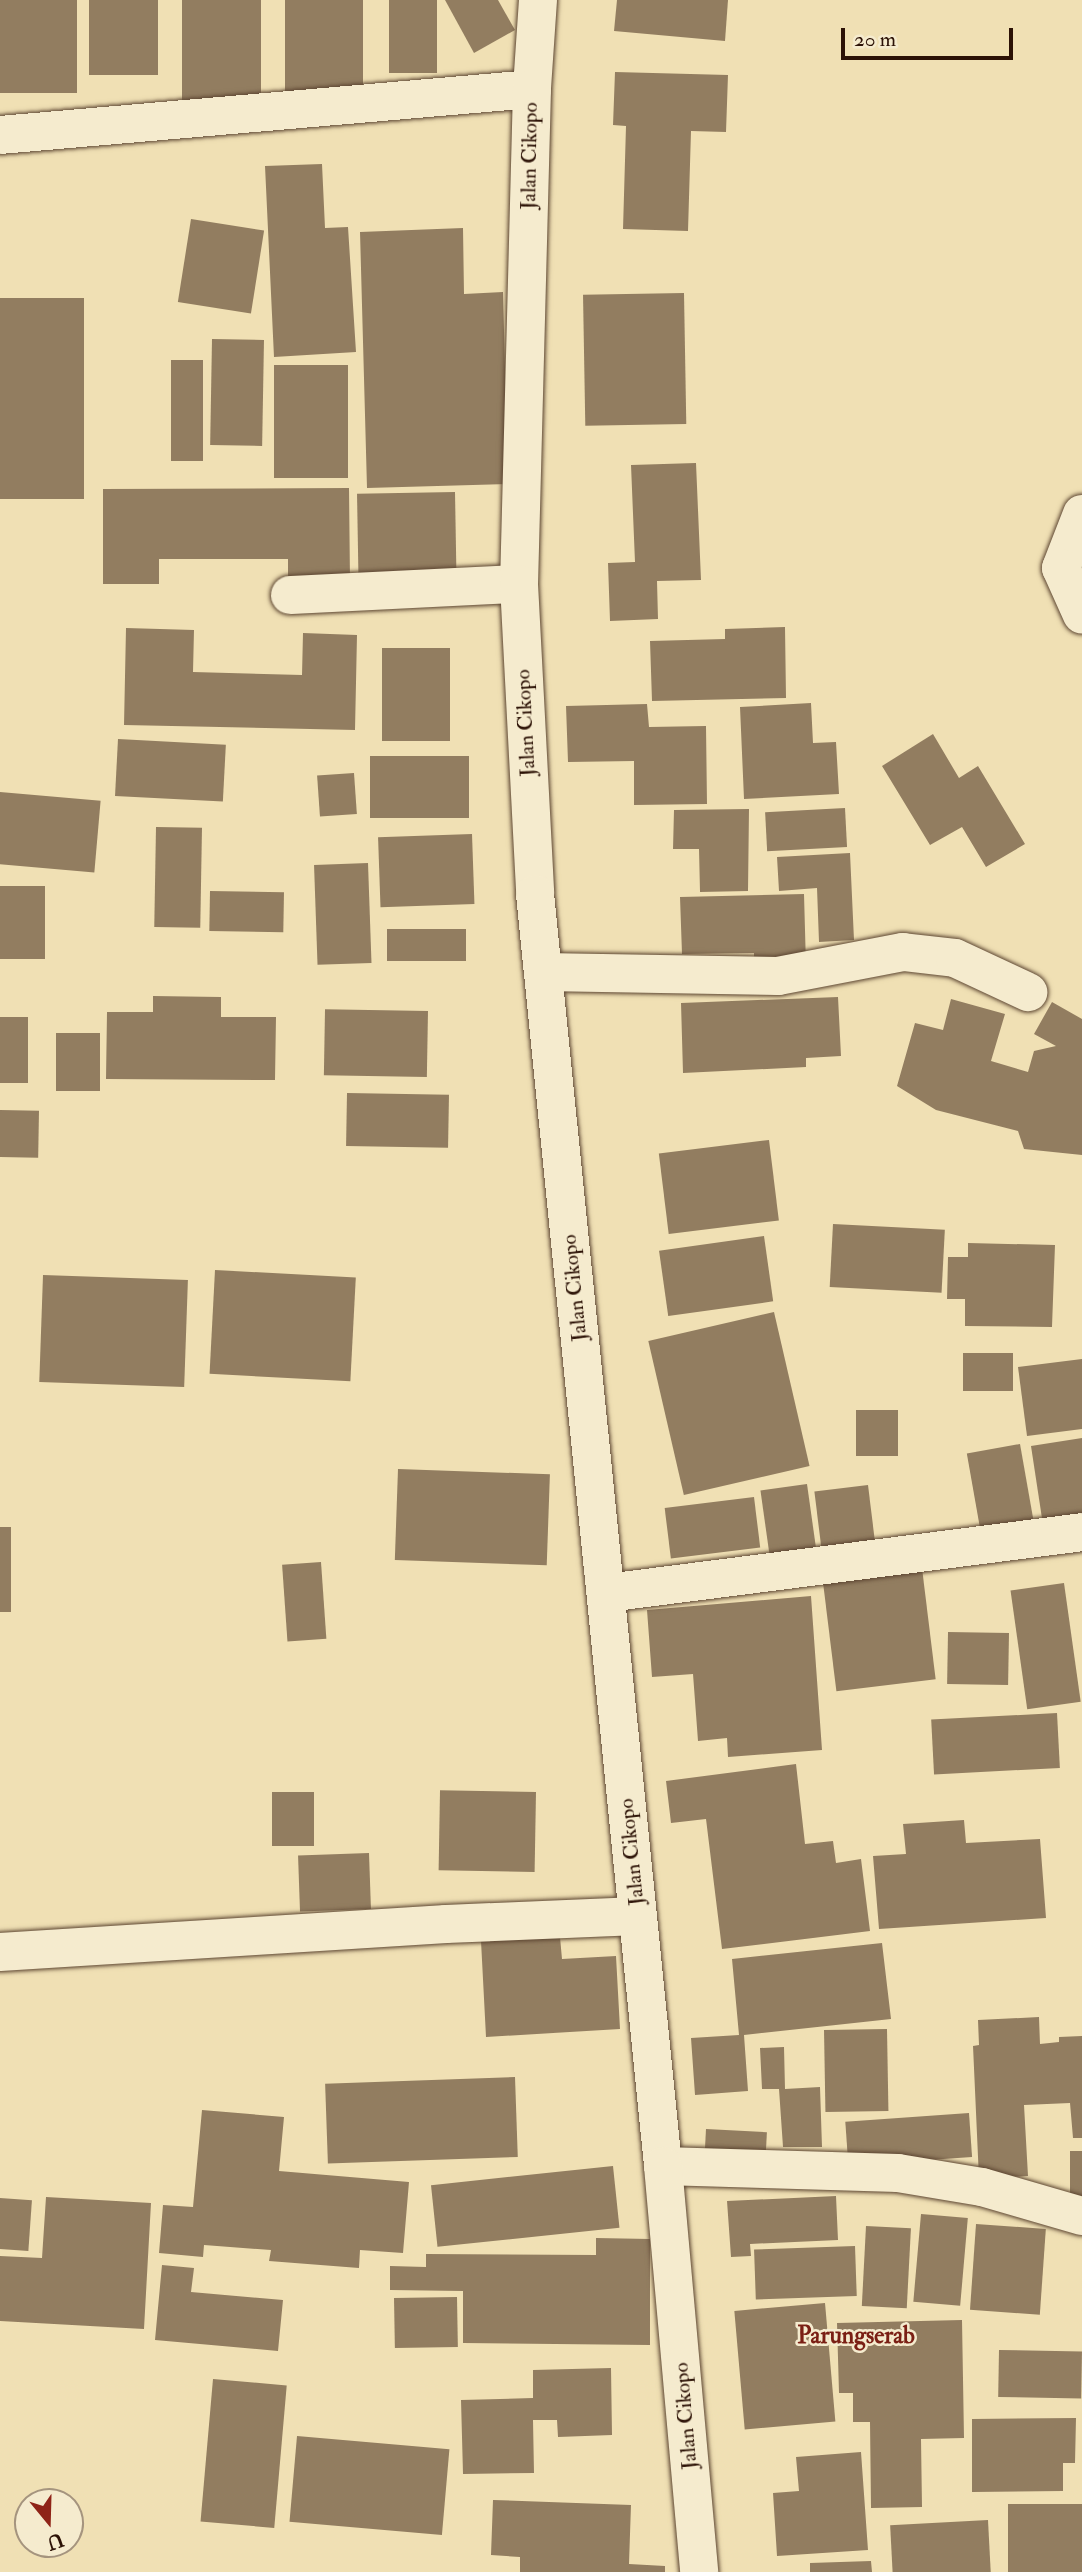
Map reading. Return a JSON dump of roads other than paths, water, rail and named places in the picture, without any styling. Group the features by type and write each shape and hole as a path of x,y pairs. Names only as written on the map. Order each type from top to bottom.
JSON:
{"street":[{"name":"Jalan Cikopo","path":"538,0 532,89 519,584 535,894 607,1593 663,2166 699,2572"},
{"path":"0,135 532,89"},
{"path":"1082,514 1060,568 1082,615"},
{"path":"290,595 519,584"},
{"path":"543,972 778,976 903,952 955,958 1028,992"},
{"path":"607,1593 1082,1532"},
{"path":"0,1952 446,1924 638,1916"},
{"path":"663,2166 898,2173 982,2187 1082,2216"}],"district":[{"name":"Parungserab","path":"856,2336"}]}
